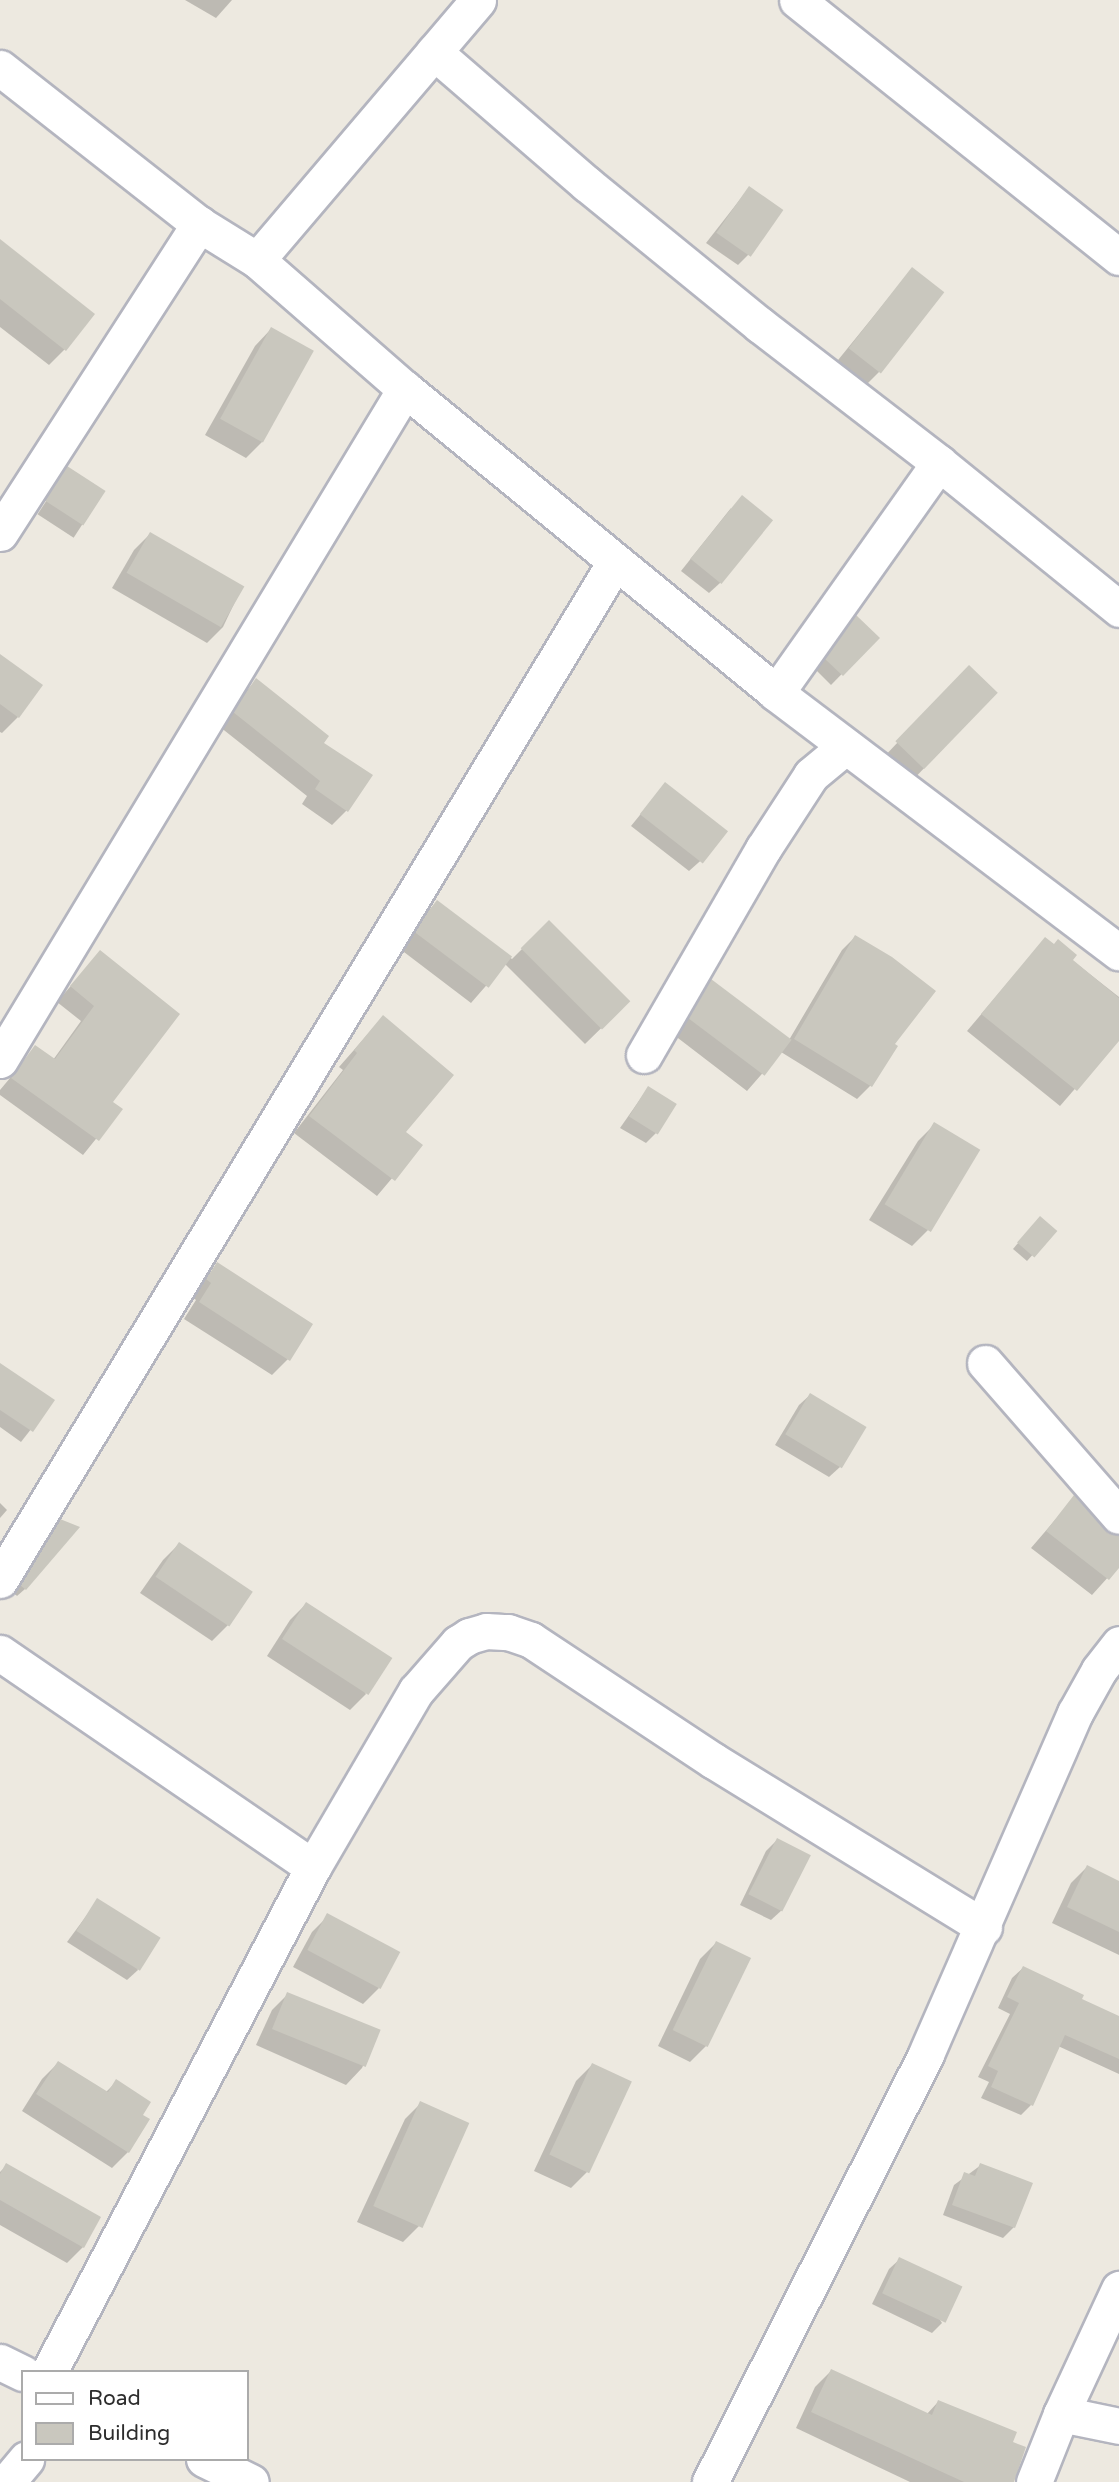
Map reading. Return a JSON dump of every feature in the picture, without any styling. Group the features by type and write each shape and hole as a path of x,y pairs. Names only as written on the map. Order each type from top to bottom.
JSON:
{"street":[{"path":"257,260 478,0"},
{"path":"797,0 1119,257"},
{"path":"434,52 727,298 939,463 1119,610"},
{"path":"0,68 199,224 257,260 405,389 776,693 1119,951"},
{"path":"0,533 199,224"},
{"path":"0,1060 405,389"},
{"path":"776,693 939,463"},
{"path":"0,1580 615,562"},
{"path":"644,1055 763,849 811,775 846,746"},
{"path":"985,1363 1119,1516"},
{"path":"50,2370 313,1867 416,1691 457,1643 469,1636 486,1631 508,1632 531,1640 714,1761 984,1927"},
{"path":"710,2482 926,2054 984,1927 1075,1713 1099,1670 1119,1644"},
{"path":"0,1653 313,1867"},
{"path":"1034,2482 1061,2414 1119,2288"},
{"path":"0,2362 21,2372"},
{"path":"1061,2414 1119,2426"},
{"path":"7,2482 24,2461"},
{"path":"208,2461 251,2482"}],"building":[{"path":"749,186 783,210 751,257 716,233"},
{"path":"0,239 95,314 66,351 0,299"},
{"path":"912,267 944,292 881,373 849,348"},
{"path":"271,327 314,351 263,443 220,419"},
{"path":"67,466 106,491 83,525 45,500"},
{"path":"742,495 773,520 721,584 690,559"},
{"path":"150,532 244,586 221,627 126,573"},
{"path":"856,615 880,638 843,676 825,659"},
{"path":"0,654 43,685 19,718 0,704"},
{"path":"969,665 998,693 924,769 895,741"},
{"path":"256,678 329,736 324,743 373,775 348,812 315,789 320,781 233,712"},
{"path":"665,782 728,831 703,864 640,814"},
{"path":"437,900 512,957 489,988 414,931"},
{"path":"549,920 630,1001 602,1030 521,948"},
{"path":"855,935 892,957 936,991 895,1044 898,1046 872,1087 794,1039"},
{"path":"1045,937 1054,944 1058,939 1077,955 1073,960 1119,998 1119,1041 1077,1091 981,1014"},
{"path":"100,950 180,1014 113,1102 123,1109 99,1141 11,1078 35,1045 55,1059 94,1006 70,986"},
{"path":"711,979 792,1040 765,1076 684,1015"},
{"path":"383,1015 454,1075 406,1132 423,1145 395,1181 309,1116 357,1053 354,1050"},
{"path":"648,1086 677,1104 658,1135 629,1117"},
{"path":"934,1122 980,1150 931,1232 885,1204"},
{"path":"1040,1216 1057,1231 1034,1258 1017,1242"},
{"path":"217,1262 313,1324 290,1361 199,1302 211,1283 206,1279"},
{"path":"0,1363 55,1400 33,1432 0,1410"},
{"path":"810,1393 867,1427 842,1468 785,1434"},
{"path":"1074,1495 1104,1529 1119,1536 1119,1568 1109,1580 1046,1531"},
{"path":"60,1519 80,1527 26,1590 20,1585"},
{"path":"179,1542 253,1592 229,1627 156,1577"},
{"path":"306,1602 392,1658 368,1695 282,1639"},
{"path":"777,1838 811,1855 782,1911 748,1894"},
{"path":"1087,1865 1119,1881 1119,1932 1067,1907"},
{"path":"97,1898 161,1938 140,1971 76,1931"},
{"path":"327,1913 400,1952 381,1989 307,1950"},
{"path":"716,1941 751,1958 708,2047 673,2030"},
{"path":"1023,1966 1084,1995 1082,1999 1119,2016 1119,2059 1065,2035 1033,2106 991,2087 998,2071 988,2066 1019,2003 1007,1997"},
{"path":"287,1992 381,2030 366,2067 272,2029"},
{"path":"58,2061 108,2092 116,2079 151,2102 143,2115 150,2119 129,2153 36,2094"},
{"path":"592,2063 632,2082 589,2173 549,2155"},
{"path":"420,2101 469,2123 423,2228 373,2206"},
{"path":"6,2163 101,2217 84,2248 0,2200 0,2174"},
{"path":"980,2163 1033,2183 1015,2228 952,2205 964,2172 975,2176"},
{"path":"899,2257 962,2287 946,2323 882,2293"},
{"path":"831,2369 932,2415 938,2400 1017,2432 1013,2442 1026,2447 1014,2482 964,2482 811,2412"}]}
